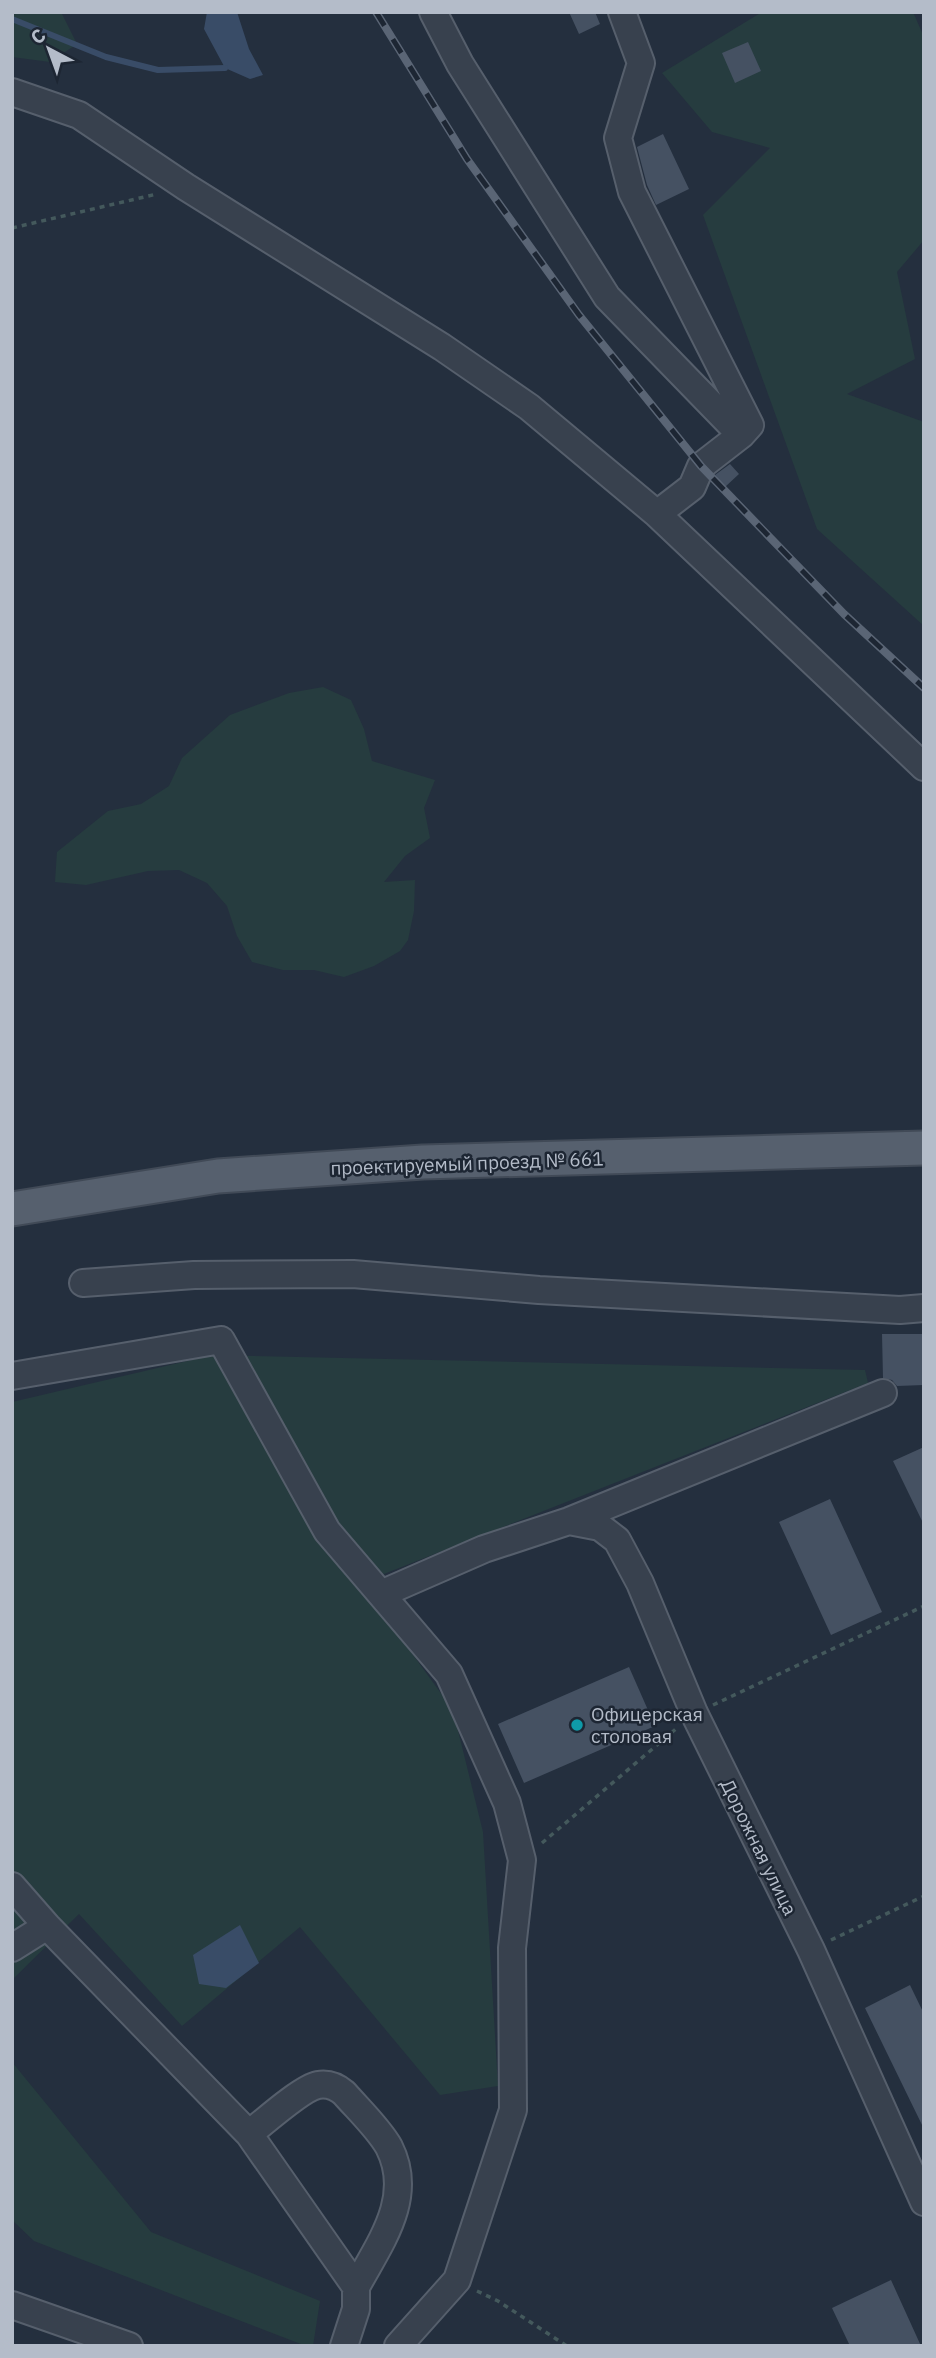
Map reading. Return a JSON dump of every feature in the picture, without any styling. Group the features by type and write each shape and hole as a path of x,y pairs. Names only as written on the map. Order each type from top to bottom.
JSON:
{"main road":[{"name":"проектируемый проезд № 661","path":"12,1209 218,1176 286,1171 424,1162 924,1148"}],"street":[{"path":"433,12 460,64 607,297 741,435"},
{"path":"622,12 641,62 618,138 632,192 750,425 701,466 692,487 657,514"},
{"path":"12,92 79,115 186,187 442,347 529,407 657,514 924,766"},
{"path":"83,1283 194,1275 353,1274 553,1291 900,1310 924,1308"},
{"path":"12,1377 220,1340 327,1531 449,1674 507,1803 522,1860 512,1948 513,2110 457,2280 398,2346"},
{"path":"381,1594 484,1549 569,1521 883,1393"},
{"name":"Дорожная улица","path":"569,1521 600,1527 617,1540 640,1583 694,1713 811,1950 924,2202"},
{"path":"12,1886 47,1926 249,2134 356,2287"},
{"path":"12,1948 47,1926"},
{"path":"249,2134 306,2090 325,2084 339,2088 388,2146 393,2158 397,2185 394,2214 383,2242 356,2287 356,2309 344,2346"},
{"path":"12,2305 129,2346"}],"path":[{"path":"12,228 186,187"},
{"path":"522,1860 694,1713 924,1606"},
{"path":"811,1950 924,1896"},
{"path":"457,2280 498,2301 567,2346"}],"green space":[{"path":"12,12 61,12 77,44 50,62 12,57"},
{"path":"762,12 913,12 924,37 924,240 897,272 915,359 847,394 924,422 924,626 817,529 703,215 770,148 712,132 662,73"},
{"path":"323,687 351,700 364,729 372,761 435,780 424,808 430,838 405,856 384,882 415,880 414,911 408,940 400,951 374,966 344,977 314,970 283,970 252,962 237,936 227,906 207,883 179,870 148,871 86,885 55,882 57,852 108,811 141,804 169,786 182,758 230,715 289,693"},
{"path":"213,1355 865,1370 868,1383 361,1583 453,1710 483,1832 498,2086 440,2095 300,1927 182,2026 79,1914 12,1980 12,1402"},
{"path":"12,2062 151,2232 320,2301 313,2346 306,2346 34,2241 12,2220"}],"water":[{"path":"207,12 237,12 249,49 263,75 250,79 225,68 204,29"},
{"path":"240,1925 259,1963 226,1988 199,1984 193,1955"}],"building":[{"path":"569,12 595,12 600,24 579,34"},
{"path":"748,42 761,71 735,83 722,53"},
{"path":"663,134 689,189 656,205 647,185 637,147"},
{"path":"730,464 739,474 725,487 715,475"},
{"path":"882,1334 924,1334 924,1385 897,1386 892,1380 883,1378"},
{"path":"924,1447 924,1525 893,1461"},
{"path":"830,1499 882,1612 831,1635 779,1522"},
{"name":"Офицерская столовая","path":"629,1667 655,1726 524,1783 498,1724"},
{"path":"910,1985 924,2014 924,2129 865,2008"},
{"path":"891,2280 921,2346 850,2346 832,2308"}],"waterway":[{"path":"12,19 106,57 158,70 225,68"}],"railway":[{"path":"376,12 467,159 579,315 701,466 844,614 924,688"}],"place":[{"name":"Офицерская столовая","path":"577,1725"}]}
